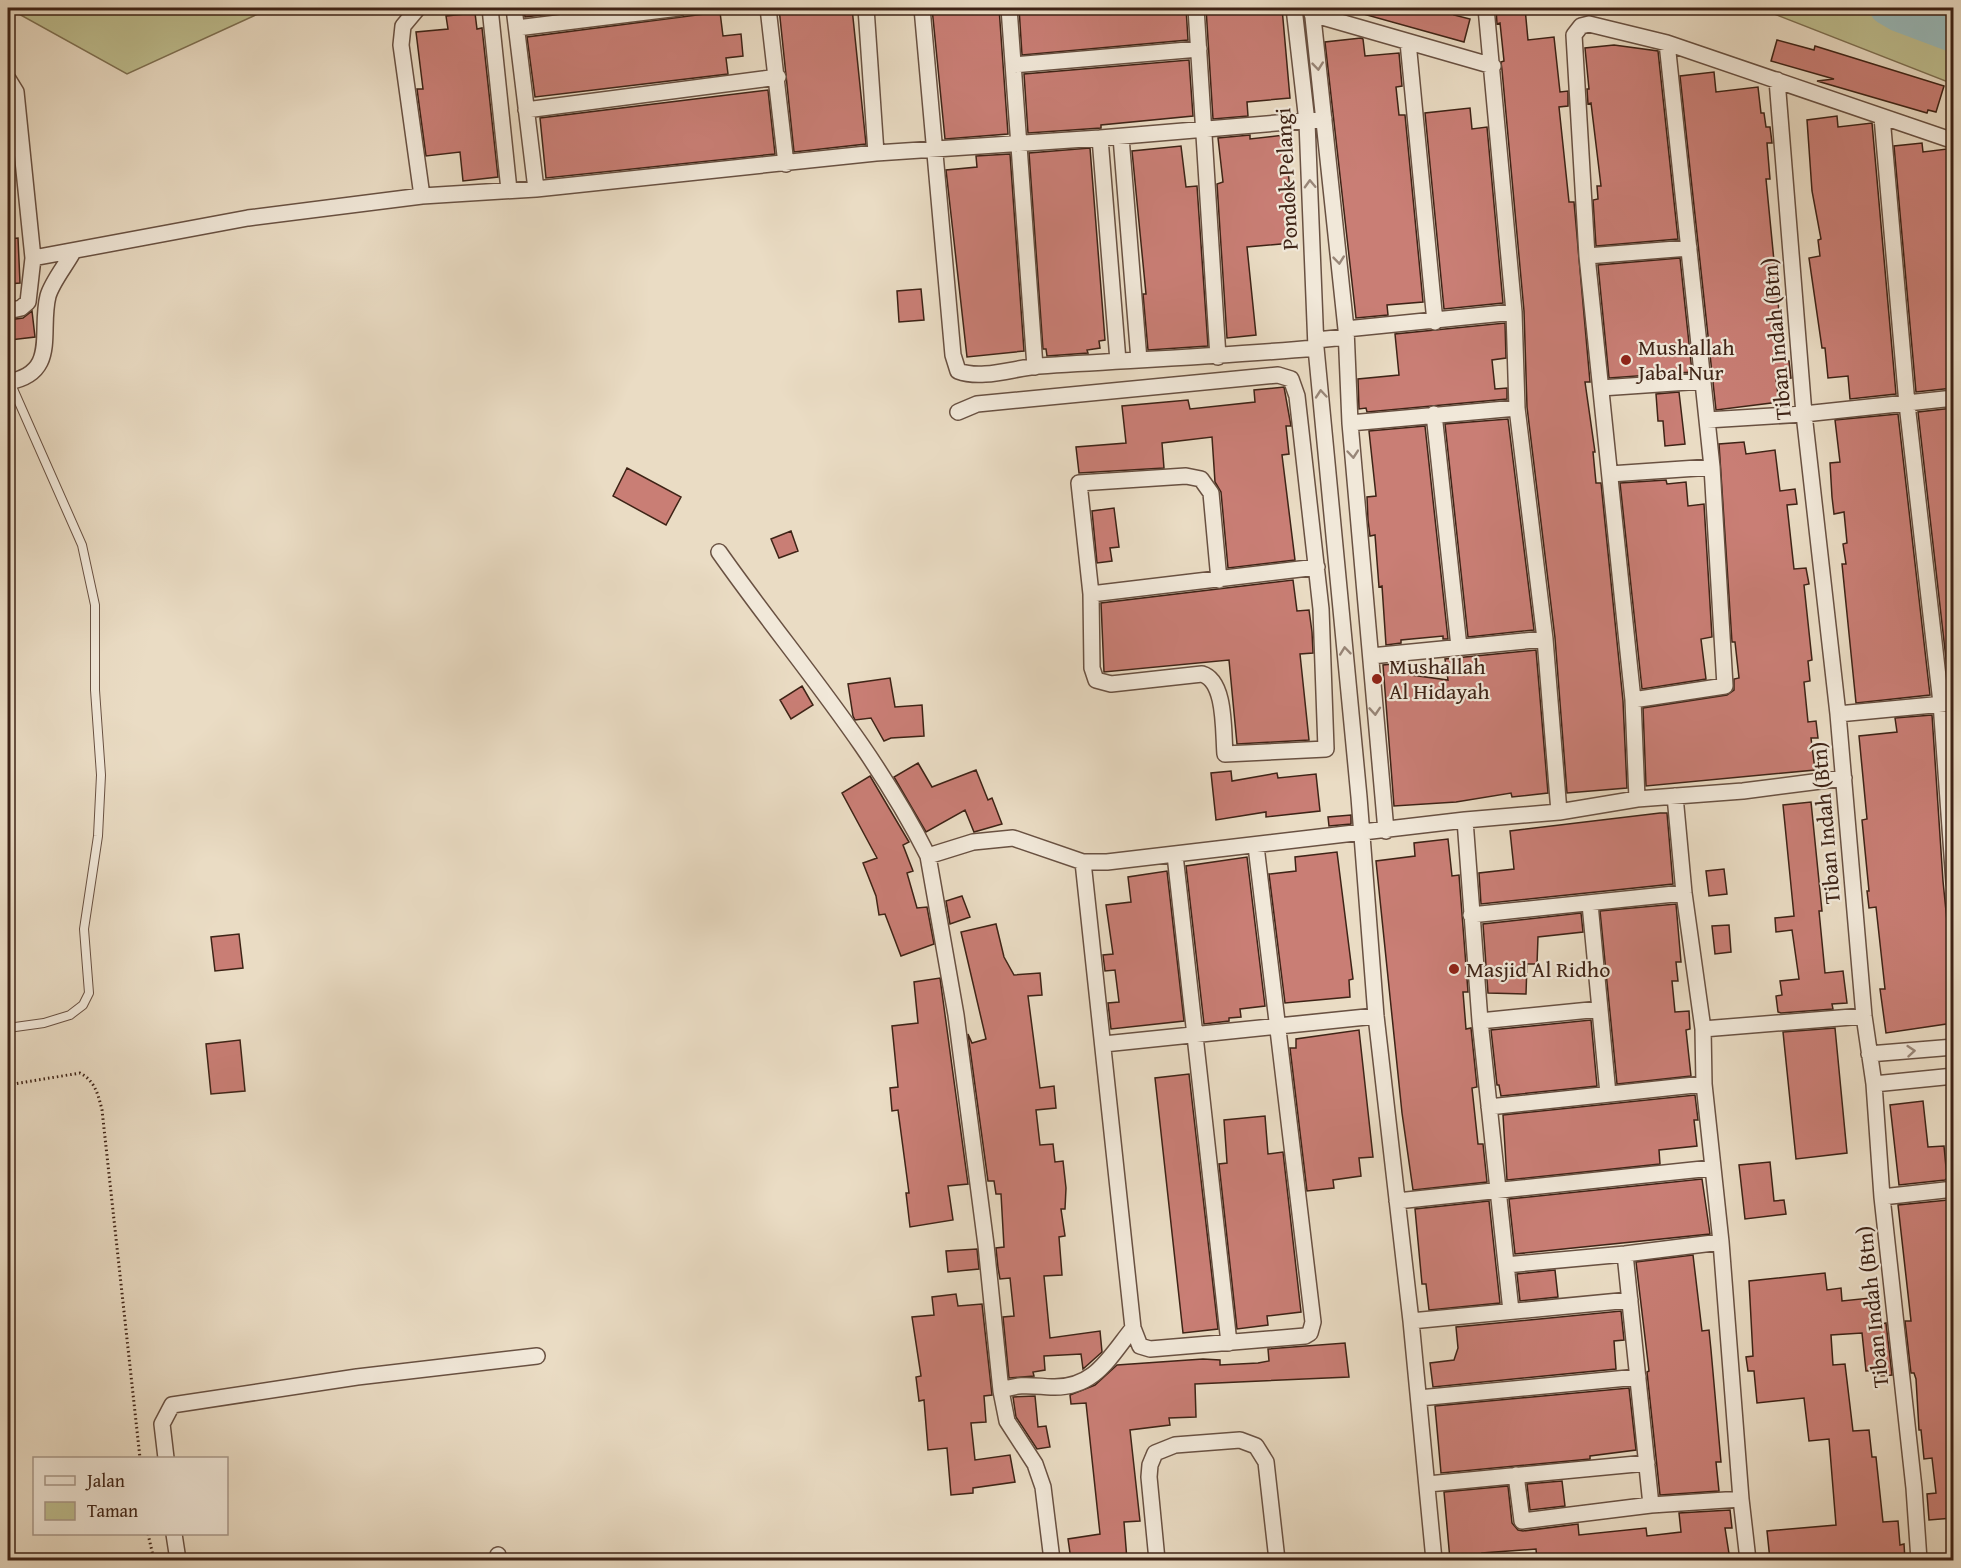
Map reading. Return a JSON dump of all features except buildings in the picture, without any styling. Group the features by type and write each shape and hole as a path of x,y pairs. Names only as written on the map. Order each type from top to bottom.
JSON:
{"street":[{"path":"418,8 403,26 401,45 422,196"},
{"path":"490,8 509,190"},
{"path":"514,8 536,189"},
{"path":"517,28 679,8"},
{"path":"768,8 778,77 786,164"},
{"path":"866,8 876,153"},
{"path":"922,8 955,364 958,371 974,375 1035,367 1218,357 1316,344 1346,333 1514,312"},
{"path":"1009,8 1035,367"},
{"path":"1196,8 1218,357"},
{"name":"Pondok Pelangi","path":"1294,8 1307,122 1316,344 1362,834 1376,1016 1411,1321 1434,1560"},
{"path":"1486,8 1514,312 1517,408 1545,639 1559,812"},
{"path":"1386,831 1350,423 1346,333 1312,11 1493,66"},
{"path":"1637,799 1633,699 1587,256 1574,35 1581,26 1588,24 1667,43 1953,141"},
{"path":"1408,42 1435,322"},
{"path":"1633,699 1725,686 1712,467 1667,43"},
{"path":"1014,65 1199,49"},
{"path":"526,110 778,77"},
{"path":"8,79 16,92 33,258 28,302 21,308 8,311"},
{"name":"Tiban Indah (Btn)","path":"1778,80 1804,414 1838,714 1864,1016 1874,1084 1882,1197 1914,1488 1919,1560"},
{"path":"1882,117 1907,404 1947,703 1953,874"},
{"path":"33,258 248,219 422,196 536,189 876,153 1121,137 1324,119"},
{"path":"1121,137 1139,360"},
{"path":"1100,138 1118,361"},
{"path":"1587,256 1689,249"},
{"path":"9,382 22,379 39,365 44,354 48,295 73,252"},
{"path":"30,286 48,295"},
{"path":"957,412 977,404 1285,376 1296,386 1298,396 1317,567 1321,609 1326,749 1225,754 1219,688 1209,676 1202,674 1111,684 1096,680 1092,668 1091,594 1079,483 1186,476 1201,479 1211,492 1219,580"},
{"path":"1600,388 1703,381"},
{"path":"1707,420 1804,414 1953,398"},
{"path":"1350,423 1517,408"},
{"path":"1434,414 1459,647"},
{"path":"1610,474 1712,467"},
{"path":"718,552 843,716 910,819 928,855 956,1015 986,1245 1001,1392 1007,1421 1035,1464 1043,1487 1052,1560"},
{"path":"1091,594 1317,567"},
{"path":"1321,609 1340,607"},
{"path":"1371,656 1545,639"},
{"path":"1838,714 1947,703"},
{"path":"928,855 973,842 1013,838 1083,862 1107,862 1362,834 1465,820 1559,812 1637,799 1844,778"},
{"path":"1675,796 1684,893 1703,1029 1704,1084 1748,1560"},
{"path":"1465,820 1480,1021 1510,1311"},
{"path":"1083,862 1087,917 1095,959 1133,1328 1137,1342 1144,1348 1305,1336 1310,1333 1313,1322 1256,846"},
{"path":"1175,855 1229,1343"},
{"path":"1471,915 1684,893"},
{"path":"1590,904 1608,1094"},
{"path":"1480,1021 1600,1009"},
{"path":"1104,1044 1376,1016"},
{"path":"1703,1029 1864,1016"},
{"path":"1869,1054 1953,1047"},
{"path":"1874,1084 1953,1076"},
{"path":"1489,1107 1704,1084"},
{"path":"1397,1201 1712,1168"},
{"path":"1882,1197 1953,1190"},
{"path":"1506,1264 1625,1254 1720,1242"},
{"path":"1625,1254 1651,1505"},
{"path":"1411,1321 1630,1300"},
{"path":"1001,1392 1016,1385 1051,1387 1085,1382 1094,1376 1133,1328"},
{"path":"166,1457 162,1424 172,1405 357,1377 537,1356"},
{"path":"1419,1398 1638,1377"},
{"path":"1157,1560 1149,1477 1150,1465 1155,1453 1175,1445 1240,1440 1256,1446 1266,1461 1277,1560"},
{"path":"1428,1484 1647,1463"},
{"path":"1516,1475 1522,1521 1651,1505 1741,1499"},
{"path":"174,1535 178,1560"}],"lane":[{"path":"8,1028 44,1023 70,1015 83,1005 89,993 84,929 98,836 101,775 95,690 95,604 82,545 9,382"}],"path":[{"path":"8,1085 80,1073 90,1078 97,1090 102,1110 140,1457"},
{"path":"148,1535 154,1560"}],"green space":[{"path":"8,8 271,8 127,74"},
{"path":"1759,8 1953,8 1953,84"}],"waterway":[{"path":"1886,8 1898,15 1954,36"}],"place":[{"name":"Mushallah Jabal Nur","path":"1626,360"},
{"name":"Mushallah Al Hidayah","path":"1377,679"},
{"name":"Masjid Al Ridho","path":"1454,969"}]}
